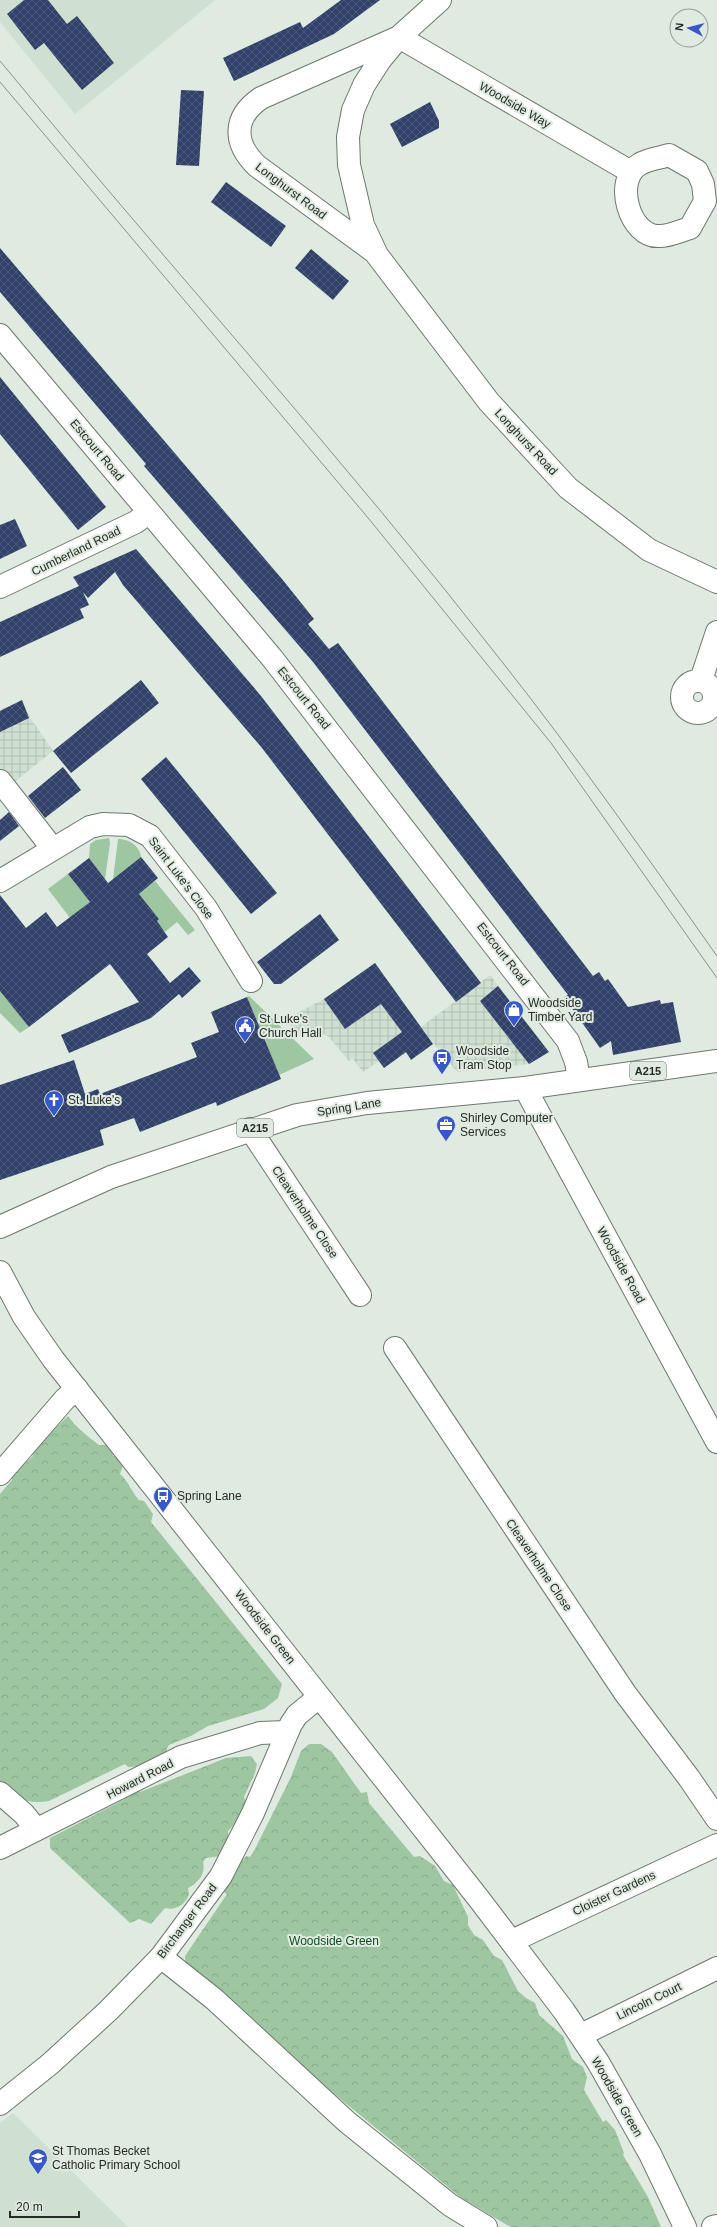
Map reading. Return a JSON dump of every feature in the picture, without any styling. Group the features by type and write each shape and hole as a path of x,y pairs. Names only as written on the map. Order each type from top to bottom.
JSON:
{"street":[{"name":"Longhurst Road","path":"440,0 399,37 364,85 353,110 348,137 349,165 354,194 363,225 377,255 489,402 568,488 649,550 717,582"},
{"name":"Longhurst Road","path":"377,255 257,166 246,156 239,138 239,126 250,106 261,98 399,37"},
{"name":"Woodside Way","path":"399,37 631,172"},
{"name":"Estcourt Road","path":"0,335 322,720 540,1002 568,1041 576,1062 579,1080"},
{"name":"Cumberland Road","path":"0,587 136,522 149,512"},
{"path":"701,680 717,632"},
{"path":"0,781 53,849"},
{"name":"Saint Luke's Close","path":"0,881 78,833 103,824 129,825 141,830 158,845 206,908 251,981"},
{"name":"Spring Lane","path":"0,1227 111,1176 250,1129 297,1115 367,1103 525,1088 717,1061"},
{"name":"Woodside Road","path":"525,1088 717,1442"},
{"name":"Cleaverholme Close","path":"250,1129 360,1295"},
{"name":"Woodside Green","path":"0,1272 38,1338 512,1941 581,2035 650,2154 685,2227"},
{"name":"Cleaverholme Close","path":"395,1348 625,1693 689,1778 717,1819"},
{"path":"0,1474 65,1399 77,1389"},
{"name":"Birchanger Road","path":"0,2104 50,2064 108,2011 161,1957 221,1876 253,1813 286,1732 297,1716 319,1697"},
{"name":"Howard Road","path":"0,1848 36,1829 93,1803 181,1757 260,1733 286,1732"},
{"path":"0,1793 24,1814 36,1829"},
{"name":"Cloister Gardens","path":"512,1941 717,1845"},
{"path":"161,1957 214,1999 358,2131 450,2205 486,2227"},
{"name":"Lincoln Court","path":"581,2035 717,1968"},
{"path":"713,2227 717,2226"}],"shaded area":[{"path":"0,0 215,0 75,114 0,22"},
{"path":"22,700 29,716 53,751 13,783 3,770 0,769 0,710"},
{"path":"375,963 421,1027 490,975 549,1052 529,1064 457,1072 427,1035 433,1044 411,1060 406,1053 384,1068 379,1061 363,1072 352,1058 349,1061 328,1036 317,1032 296,1031 284,1020 324,999"},
{"name":"St Thomas Becket Catholic Primary School","path":"13,2113 128,2227 0,2227 0,2123"}],"green space":[{"path":"109,838 110,843 105,879 89,858 90,844 96,840"},
{"path":"118,839 126,840 136,846 141,857 113,879"},
{"path":"68,874 90,902 70,918 48,889"},
{"path":"155,881 195,930 188,935 177,922 165,932 156,922 159,919 139,894"},
{"path":"0,981 29,1027 20,1033 0,1013"},
{"path":"249,996 314,1059 279,1075 247,997"},
{"path":"68,1416 82,1431 99,1445 110,1445 113,1456 121,1456 124,1462 120,1474 126,1480 139,1500 144,1501 153,1514 151,1522 282,1684 278,1698 264,1709 208,1726 191,1736 169,1745 165,1753 145,1766 128,1767 125,1764 49,1801 34,1802 22,1799 0,1783 0,1494 12,1480 12,1475 33,1456 32,1451"},
{"name":"Woodside Green","path":"309,1744 321,1744 332,1752 361,1793 367,1792 369,1803 414,1857 420,1856 435,1866 444,1881 453,1885 468,1917 468,1925 474,1935 483,1940 494,1956 502,1960 518,1991 535,2003 539,2015 563,2036 572,2059 583,2067 587,2077 584,2090 603,2122 606,2120 615,2130 624,2153 623,2155 648,2197 661,2227 511,2227 507,2225 460,2197 321,2083 186,1968 185,1956 227,1894 224,1892 223,1885 240,1861 247,1856 250,1857 255,1849 291,1777 301,1751"},
{"path":"251,1756 257,1764 255,1773 244,1797 246,1808 239,1820 228,1831 229,1843 220,1856 206,1858 203,1862 204,1866 202,1874 195,1884 188,1888 189,1894 186,1901 177,1908 165,1908 151,1924 139,1919 130,1923 50,1848 50,1838 125,1799 130,1793 138,1790 140,1792 226,1758"}],"building":[{"path":"24,0 48,0 67,24 77,16 114,63 82,90 44,43 35,50 7,14"},
{"path":"341,0 380,0 334,34 234,81 223,58 300,22 303,28"},
{"path":"181,90 204,91 199,166 176,165"},
{"path":"430,102 439,121 439,128 402,147 390,124"},
{"path":"226,182 286,226 271,247 211,202"},
{"path":"0,248 282,579 314,619 308,624 329,649 338,643 593,976 599,972 605,981 608,979 628,1007 660,1000 661,1004 673,1002 681,1042 613,1055 611,1041 600,1048 564,997 568,995 313,662 144,466 146,464 0,292"},
{"path":"311,249 349,281 333,300 295,268"},
{"path":"0,377 106,507 78,530 0,434"},
{"path":"15,519 27,546 0,559 0,525"},
{"path":"136,549 261,696 481,983 456,1002 262,748 123,585 115,572 88,598 83,592 89,605 80,609 84,618 0,657 0,622 79,586 73,577"},
{"path":"141,680 159,703 71,773 53,751"},
{"path":"22,700 29,718 0,732 0,711"},
{"path":"166,757 277,893 251,914 141,779"},
{"path":"63,767 81,790 45,818 28,796"},
{"path":"9,812 19,826 0,841 0,820"},
{"path":"141,857 158,878 139,894 159,919 157,921 168,937 147,954 170,983 189,967 201,981 182,998 179,994 151,1018 69,1053 61,1035 139,1002 110,964 29,1027 0,991 0,895 26,928 46,912 57,927 90,902 68,874 89,858 108,883"},
{"path":"320,914 339,940 281,984 274,984 257,962"},
{"path":"375,963 433,1044 411,1060 406,1052 384,1068 373,1053 402,1032 381,1004 345,1029 324,999"},
{"name":"Woodside Timber Yard","path":"498,986 549,1052 529,1064 480,1001"},
{"path":"247,997 281,1079 217,1106 216,1102 140,1132 134,1118 100,1130 104,1145 0,1180 0,1085 74,1060 85,1094 98,1089 100,1094 197,1057 191,1043 219,1032 211,1012"}],"tram line":[{"path":"0,61 317,435 442,586 558,735 612,808 717,956"},
{"path":"0,82 369,519 551,743 717,978"}],"place":[{"name":"Woodside Timber Yard","path":"514,1027"},
{"name":"St Luke's Church Hall","path":"245,1043"},
{"name":"Woodside Tram Stop","path":"442,1075"},
{"name":"St. Luke's","path":"54,1117"},
{"name":"Shirley Computer Services","path":"446,1142"},
{"name":"Spring Lane","path":"163,1513"},
{"name":"St Thomas Becket Catholic Primary School","path":"38,2175"}]}
